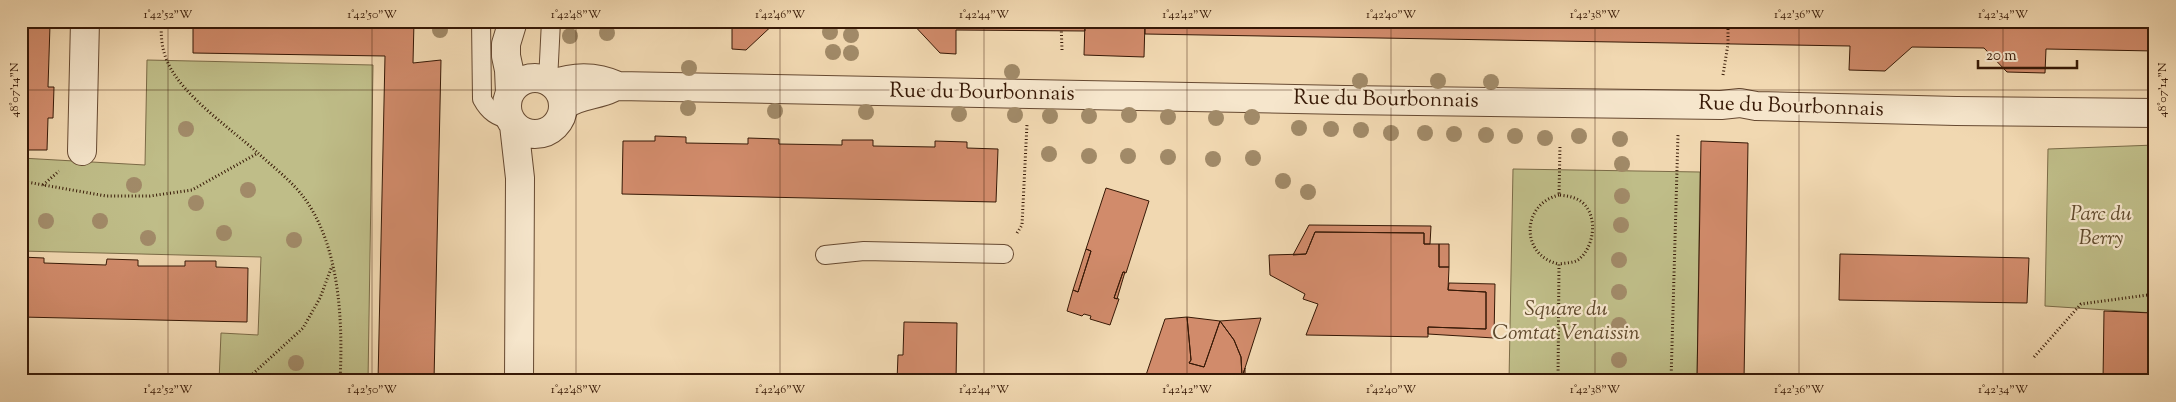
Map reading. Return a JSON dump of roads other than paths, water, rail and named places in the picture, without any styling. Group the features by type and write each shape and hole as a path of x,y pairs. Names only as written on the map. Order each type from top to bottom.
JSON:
{"street":[{"path":"82,151 85,21"},
{"path":"510,93 506,44 512,24"},
{"path":"512,24 528,64 551,87 559,120 555,126 543,133 527,160 520,178"},
{"name":"Rue du Bourbonnais","path":"551,87 566,80 602,78 618,86 1589,104 1722,105 1740,102 1756,106 2155,113"},
{"path":"519,381 520,178 512,122 506,106 514,87 526,79 551,87"},
{"path":"512,122 527,133 543,133"}],"lane":[{"path":"481,21 482,99 494,114 512,122"},
{"path":"551,21 551,87"},
{"path":"825,255 864,251 1004,254"}],"park label":[{"name":"Parc du Berry","path":"2101,227"},
{"name":"Square du Comtat Venaissin","path":"1566,322"}]}
